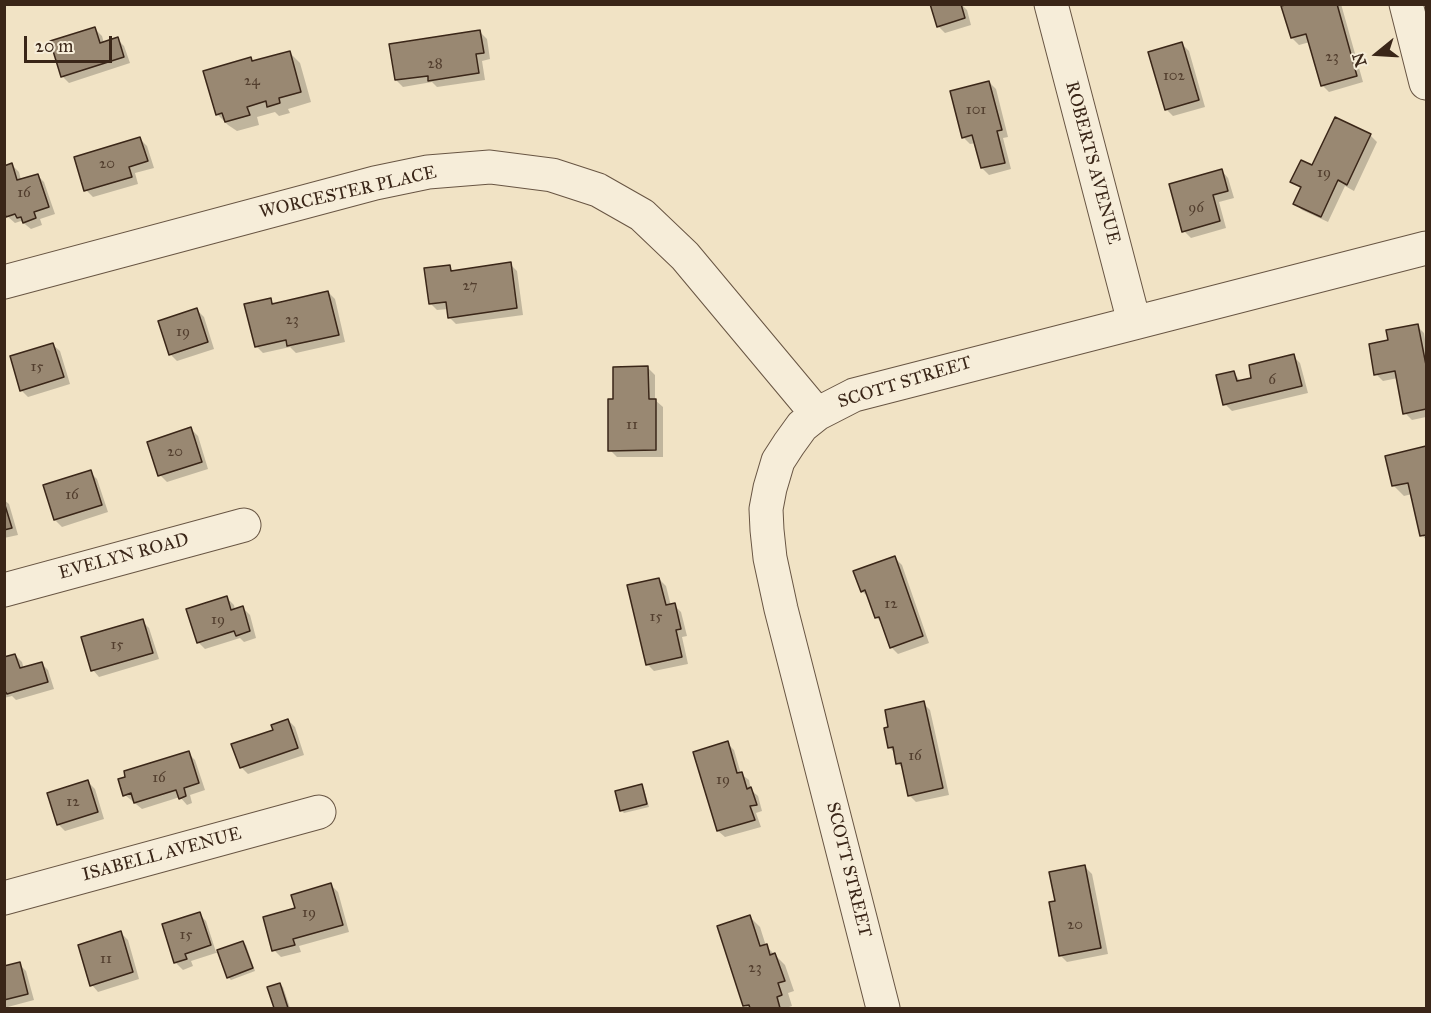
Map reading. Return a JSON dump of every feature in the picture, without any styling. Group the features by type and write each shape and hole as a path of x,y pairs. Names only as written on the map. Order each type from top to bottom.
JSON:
{"street":[{"name":"ROBERTS AVENUE","path":"1051,4 1134,322"},
{"path":"1406,4 1426,83"},
{"name":"WORCESTER PLACE","path":"4,282 364,186 428,172 490,167 552,176 598,190 642,215 685,256 817,414"},
{"name":"SCOTT STREET","path":"883,1008 781,609 767,530 766,509 778,461 802,426 817,414 854,395 886,385 1426,248"},
{"name":"EVELYN ROAD","path":"4,590 244,525"},
{"name":"ISABELL AVENUE","path":"4,898 319,812"}],"building":[{"path":"930,4 961,4 965,18 937,27"},
{"path":"1337,4 1357,76 1321,86 1306,34 1291,38 1281,6"},
{"path":"95,27 100,43 118,37 124,57 61,77 50,41"},
{"path":"480,30 484,53 476,54 479,73 428,81 428,76 395,80 389,44"},
{"path":"1182,42 1199,100 1165,110 1148,52"},
{"path":"290,51 301,92 279,98 280,103 267,107 266,101 247,107 250,115 225,122 222,113 216,115 203,71 251,57 252,61"},
{"path":"989,81 1002,130 997,131 1005,163 981,168 972,135 962,138 950,91"},
{"path":"1335,117 1371,134 1347,185 1338,180 1321,217 1293,204 1301,187 1290,182 1301,160 1312,165"},
{"path":"140,137 148,161 129,167 132,177 84,191 74,157"},
{"path":"12,163 17,180 38,174 49,207 34,212 36,218 23,223 21,217 17,218 15,214 6,217 4,211 4,166"},
{"path":"1222,169 1228,191 1213,195 1220,221 1182,232 1169,184"},
{"path":"511,262 517,308 448,318 446,302 429,304 424,268 450,265 451,271"},
{"path":"328,291 339,335 287,346 286,340 255,347 244,304 271,298 272,304"},
{"path":"197,308 208,342 169,355 158,321"},
{"path":"1418,324 1426,365 1426,409 1403,414 1395,371 1374,375 1369,344 1388,340 1386,330"},
{"path":"53,343 64,377 20,391 10,356"},
{"path":"1294,354 1302,386 1223,405 1216,375 1234,371 1237,381 1251,378 1249,365"},
{"path":"648,366 649,399 656,399 656,450 608,451 608,399 613,399 613,367"},
{"path":"191,427 202,462 158,476 147,442"},
{"path":"1426,446 1426,535 1420,536 1408,483 1392,486 1385,456"},
{"path":"91,470 102,505 54,520 43,485"},
{"path":"4,502 12,528 4,530"},
{"path":"895,556 923,636 890,648 879,617 875,618 865,590 861,592 853,571"},
{"path":"659,578 666,605 675,603 681,629 676,630 682,657 646,665 627,585"},
{"path":"227,596 231,610 243,606 250,631 236,636 234,631 197,643 186,609"},
{"path":"143,619 153,653 91,671 81,637"},
{"path":"15,654 20,668 42,662 48,682 7,694 4,690 4,657"},
{"path":"924,701 943,788 908,796 901,763 896,764 893,747 888,748 884,728 888,727 885,710"},
{"path":"288,719 298,748 240,768 231,744 273,730 271,725"},
{"path":"728,741 737,773 742,772 747,789 751,787 757,805 750,806 755,820 717,831 693,752"},
{"path":"189,751 199,783 184,788 186,796 179,799 176,790 134,803 131,793 123,796 118,779 125,777 124,771"},
{"path":"88,780 98,812 57,825 47,793"},
{"path":"642,784 647,804 620,811 615,791"},
{"path":"1085,865 1101,948 1059,956 1049,902 1055,901 1049,872"},
{"path":"331,883 343,925 293,939 295,945 272,951 263,917 295,908 291,895"},
{"path":"200,912 211,945 185,954 187,959 174,963 162,924"},
{"path":"750,915 760,946 767,944 770,955 775,953 785,981 778,983 782,995 777,997 780,1008 743,1006 717,926"},
{"path":"121,931 133,972 90,986 78,945"},
{"path":"243,941 253,968 227,978 217,950"},
{"path":"20,962 28,994 4,1000 4,966"},
{"path":"280,983 288,1008 274,1008 267,987"}]}
